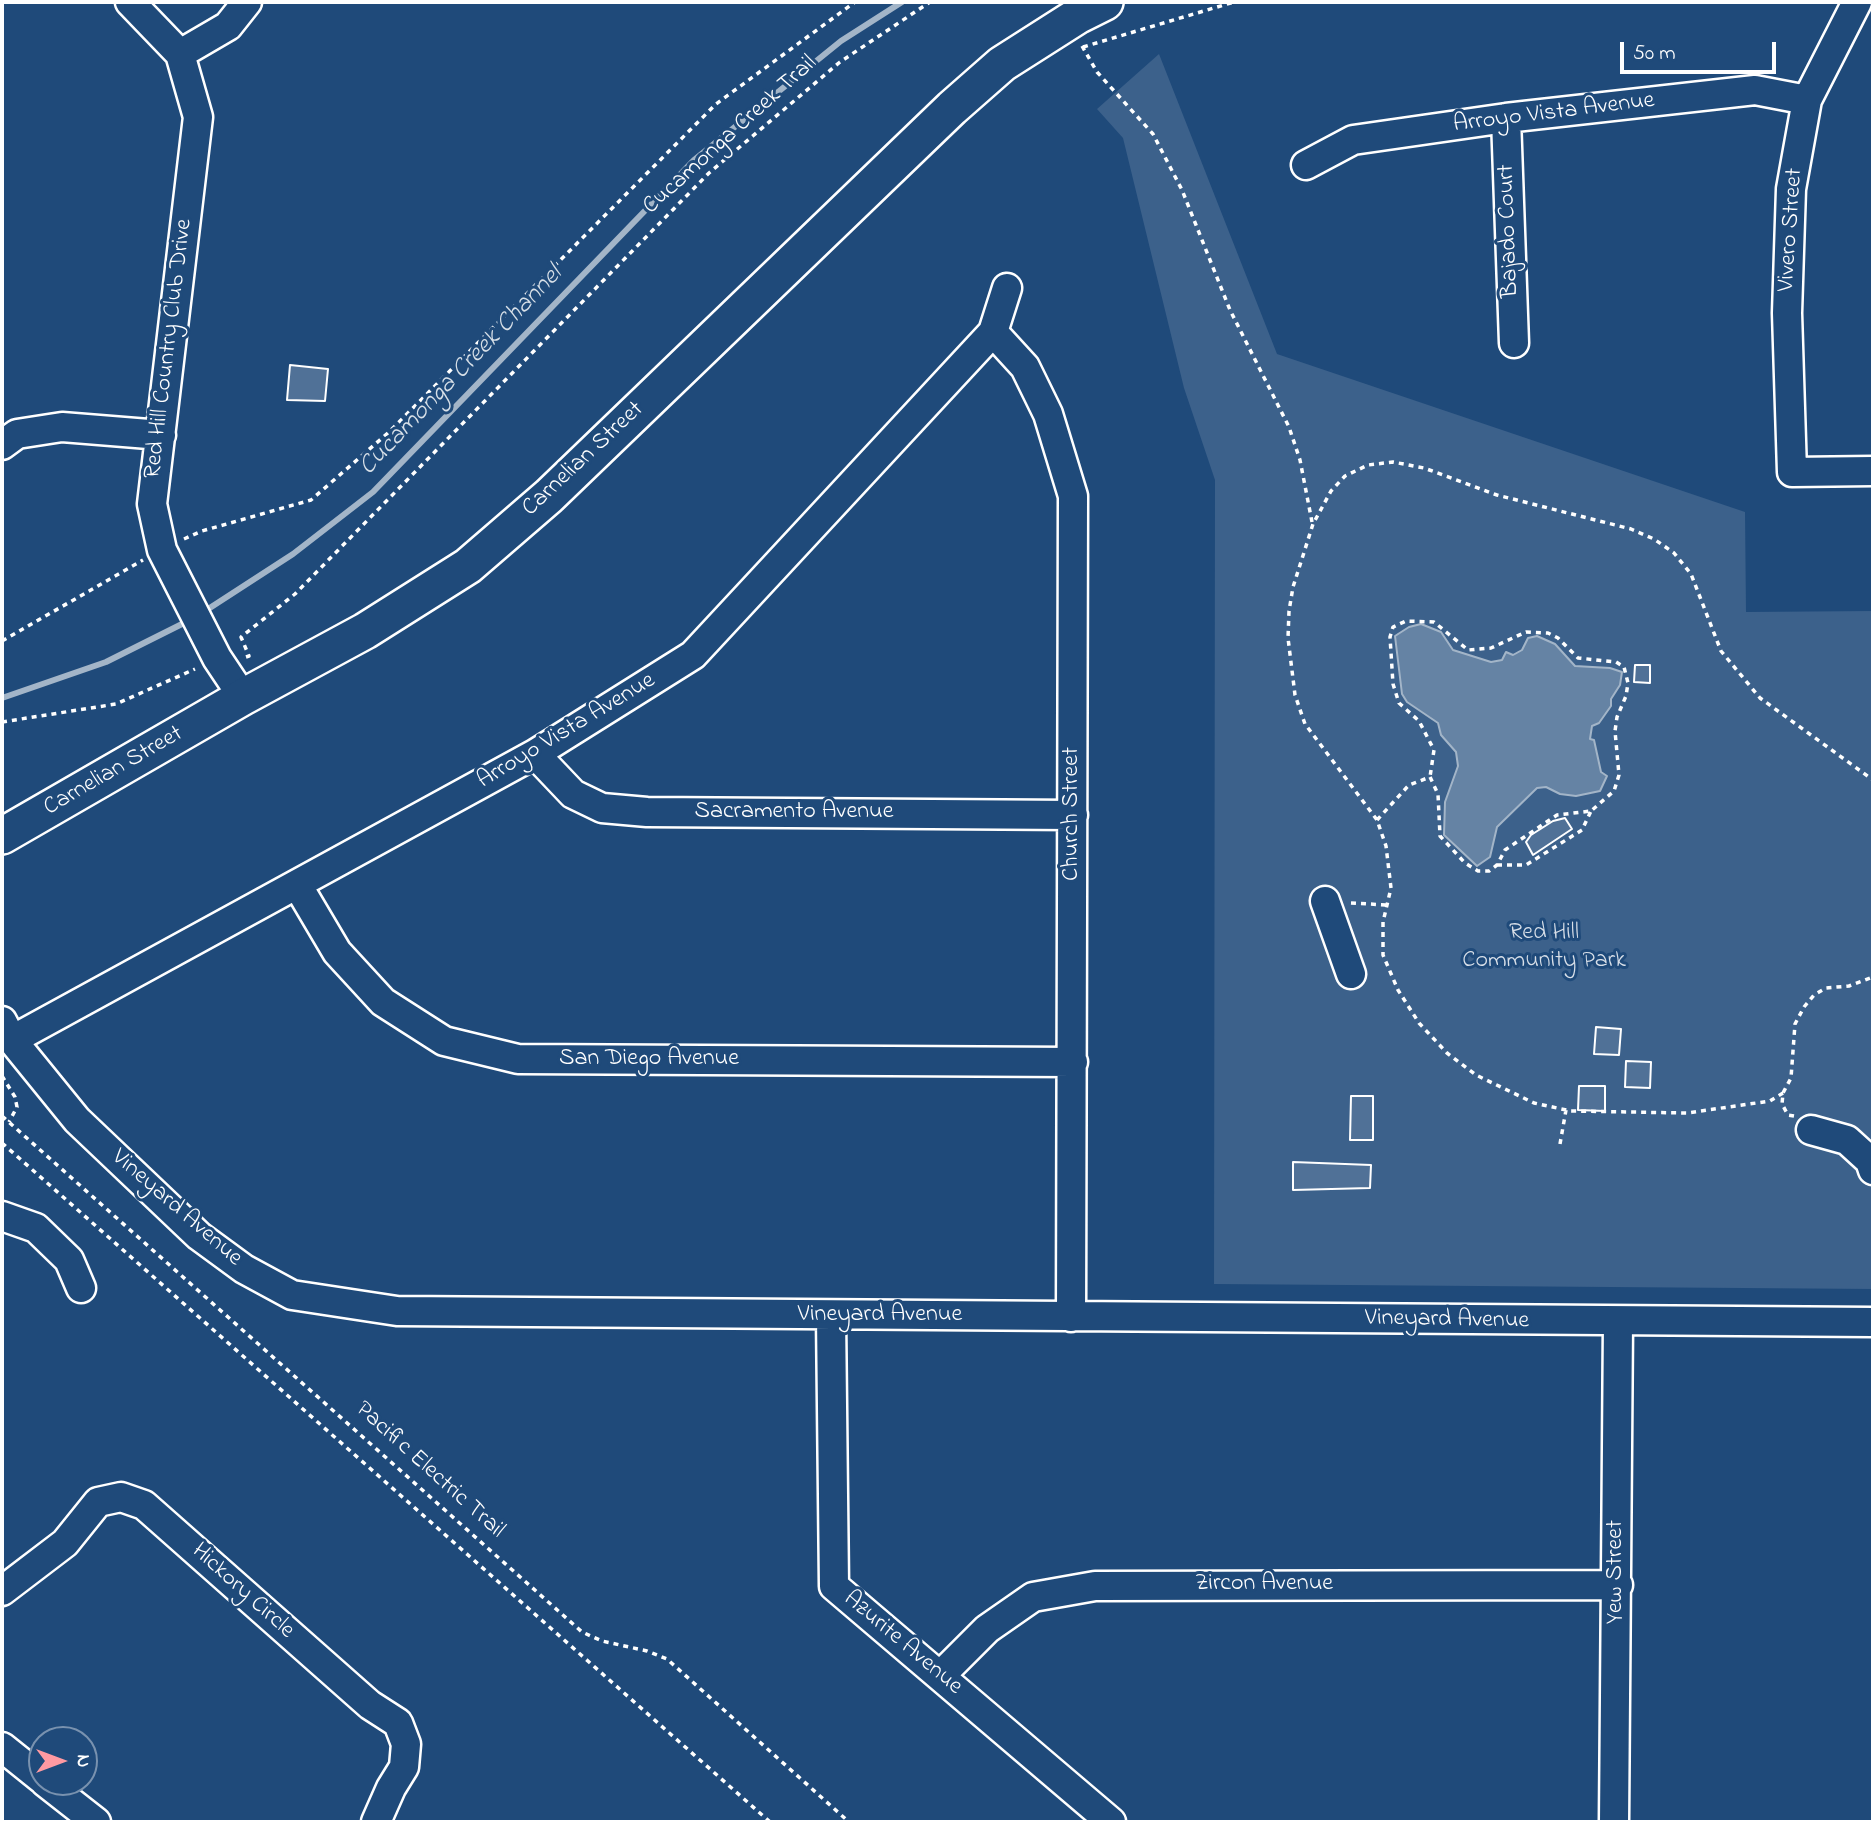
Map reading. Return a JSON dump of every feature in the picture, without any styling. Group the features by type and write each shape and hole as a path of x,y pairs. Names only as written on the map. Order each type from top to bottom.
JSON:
{"main road":[{"name":"Carnelian Street","path":"2,836 243,697 365,631 468,566 549,495 952,108 1002,64 1075,35 1105,2"}],"street":[{"name":"Red Hill Country Club Drive","path":"131,2 180,54 198,117 152,504 162,550 207,666 243,697"},
{"path":"180,54 228,26 247,2"},
{"name":"Vivero Street","path":"1857,2 1807,100 1791,189 1787,313 1793,472 1873,471"},
{"name":"Arroyo Vista Avenue","path":"1306,165 1353,140 1506,118 1755,90 1807,100"},
{"name":"Bajado Court","path":"1506,118 1514,343"},
{"name":"Arroyo Vista Avenue","path":"7,1031 298,886 536,754 693,655 993,332 1007,288"},
{"name":"Church Street","path":"993,332 1025,367 1048,414 1073,495 1071,1317"},
{"path":"2,445 17,434 62,426 160,435"},
{"name":"Sacramento Avenue","path":"536,754 573,794 603,808 647,812 1073,815"},
{"name":"San Diego Avenue","path":"298,886 337,953 383,1002 444,1041 518,1059 1073,1062"},
{"path":"1325,901 1351,974"},
{"name":"Vineyard Avenue","path":"7,1031 77,1120 199,1236 244,1269 292,1295 397,1311 1873,1322"},
{"path":"1807,1122 1847,1140 1870,1161 1873,1170"},
{"path":"2,1216 36,1228 69,1260 81,1288"},
{"name":"Azurite Avenue","path":"831,1316 834,1586 1111,1822"},
{"name":"Yew Street","path":"1614,1822 1618,1585 1618,1322"},
{"name":"Hickory Circle","path":"2,1591 65,1543 98,1502 121,1497 144,1505 370,1705 398,1723 406,1744 404,1767 376,1822"},
{"name":"Zircon Avenue","path":"940,1676 987,1629 1033,1597 1095,1586 1618,1585"},
{"path":"2,1747 28,1768"},
{"path":"63,1796 96,1822"}],"path":[{"path":"2,641 162,550 202,531 311,500 389,432 716,104 855,2"},
{"name":"Cucamonga Creek Trail","path":"241,638 295,593 709,173 840,62 930,2"},
{"path":"1234,2 1075,35 1097,72 1153,134 1182,190 1230,310 1289,427 1300,460 1312,524"},
{"path":"1783,1093 1770,1101 1687,1113 1618,1115 1566,1110 1534,1103 1476,1076 1447,1053 1419,1023 1398,990 1383,955 1381,939 1390,867 1377,820 1311,732 1295,695 1288,638 1289,611 1312,524 1331,491 1345,476 1368,465 1393,462 1424,468 1497,495 1631,529 1654,539 1674,553 1691,574 1721,651 1760,698 1873,780"},
{"path":"1497,865 1526,865 1582,830 1591,811 1614,791 1619,775 1615,732 1617,717 1626,696 1627,673 1616,662 1578,659 1558,638 1548,633 1526,632 1491,648 1468,650 1434,622 1406,621 1393,627 1390,637 1393,684 1399,703 1419,721 1434,750 1430,777 1438,794 1437,824 1446,844 1478,872 1489,871 1497,865 1505,850 1557,815 1591,811"},
{"path":"2,722 116,704 194,667 207,666"},
{"path":"1377,820 1409,786 1430,777"},
{"path":"1325,901 1387,905"},
{"path":"1807,1122 1788,1115 1782,1104 1783,1093 1791,1078 1795,1024 1814,995 1826,988 1849,986 1873,977"},
{"path":"2,1076 15,1097 17,1107 9,1122"},
{"path":"1560,1144 1566,1110"},
{"name":"Pacific Electric Trail","path":"2,1116 582,1632 603,1641 647,1651 667,1659 849,1822"},
{"name":"Pacific Electric Trail","path":"2,1143 770,1822"}],"green space":[{"name":"Red Hill Community Park","path":"1159,54 1277,354 1745,512 1746,612 1873,611 1873,1289 1214,1284 1215,480 1184,388 1123,138 1097,109"}],"shaded area":[{"path":"1421,624 1441,632 1453,650 1491,662 1502,660 1506,652 1513,655 1522,650 1528,638 1537,636 1555,644 1575,666 1610,668 1622,672 1620,685 1611,699 1611,706 1599,723 1592,726 1590,739 1594,740 1601,772 1607,776 1600,791 1576,796 1560,794 1546,787 1537,788 1497,827 1490,857 1477,866 1444,835 1445,802 1458,766 1456,752 1441,735 1438,723 1407,702 1402,694 1395,636 1409,627"}],"building":[{"path":"290,365 328,369 325,401 287,400"},
{"path":"1635,665 1650,665 1650,683 1634,682"},
{"path":"1565,818 1572,829 1533,855 1526,842 1531,835 1553,821"},
{"path":"1596,1027 1621,1029 1619,1055 1594,1054"},
{"path":"1626,1061 1651,1062 1650,1088 1625,1087"},
{"path":"1579,1086 1605,1086 1605,1111 1578,1110"},
{"path":"1351,1096 1373,1096 1373,1140 1350,1140"},
{"path":"1293,1162 1371,1165 1370,1188 1293,1190"}],"waterway":[{"name":"Cucamonga Creek Channel","path":"202,613 293,554 373,492 694,160 841,41 902,2"},
{"name":"Cucamonga Creek Channel","path":"2,698 106,662 190,620"}]}
